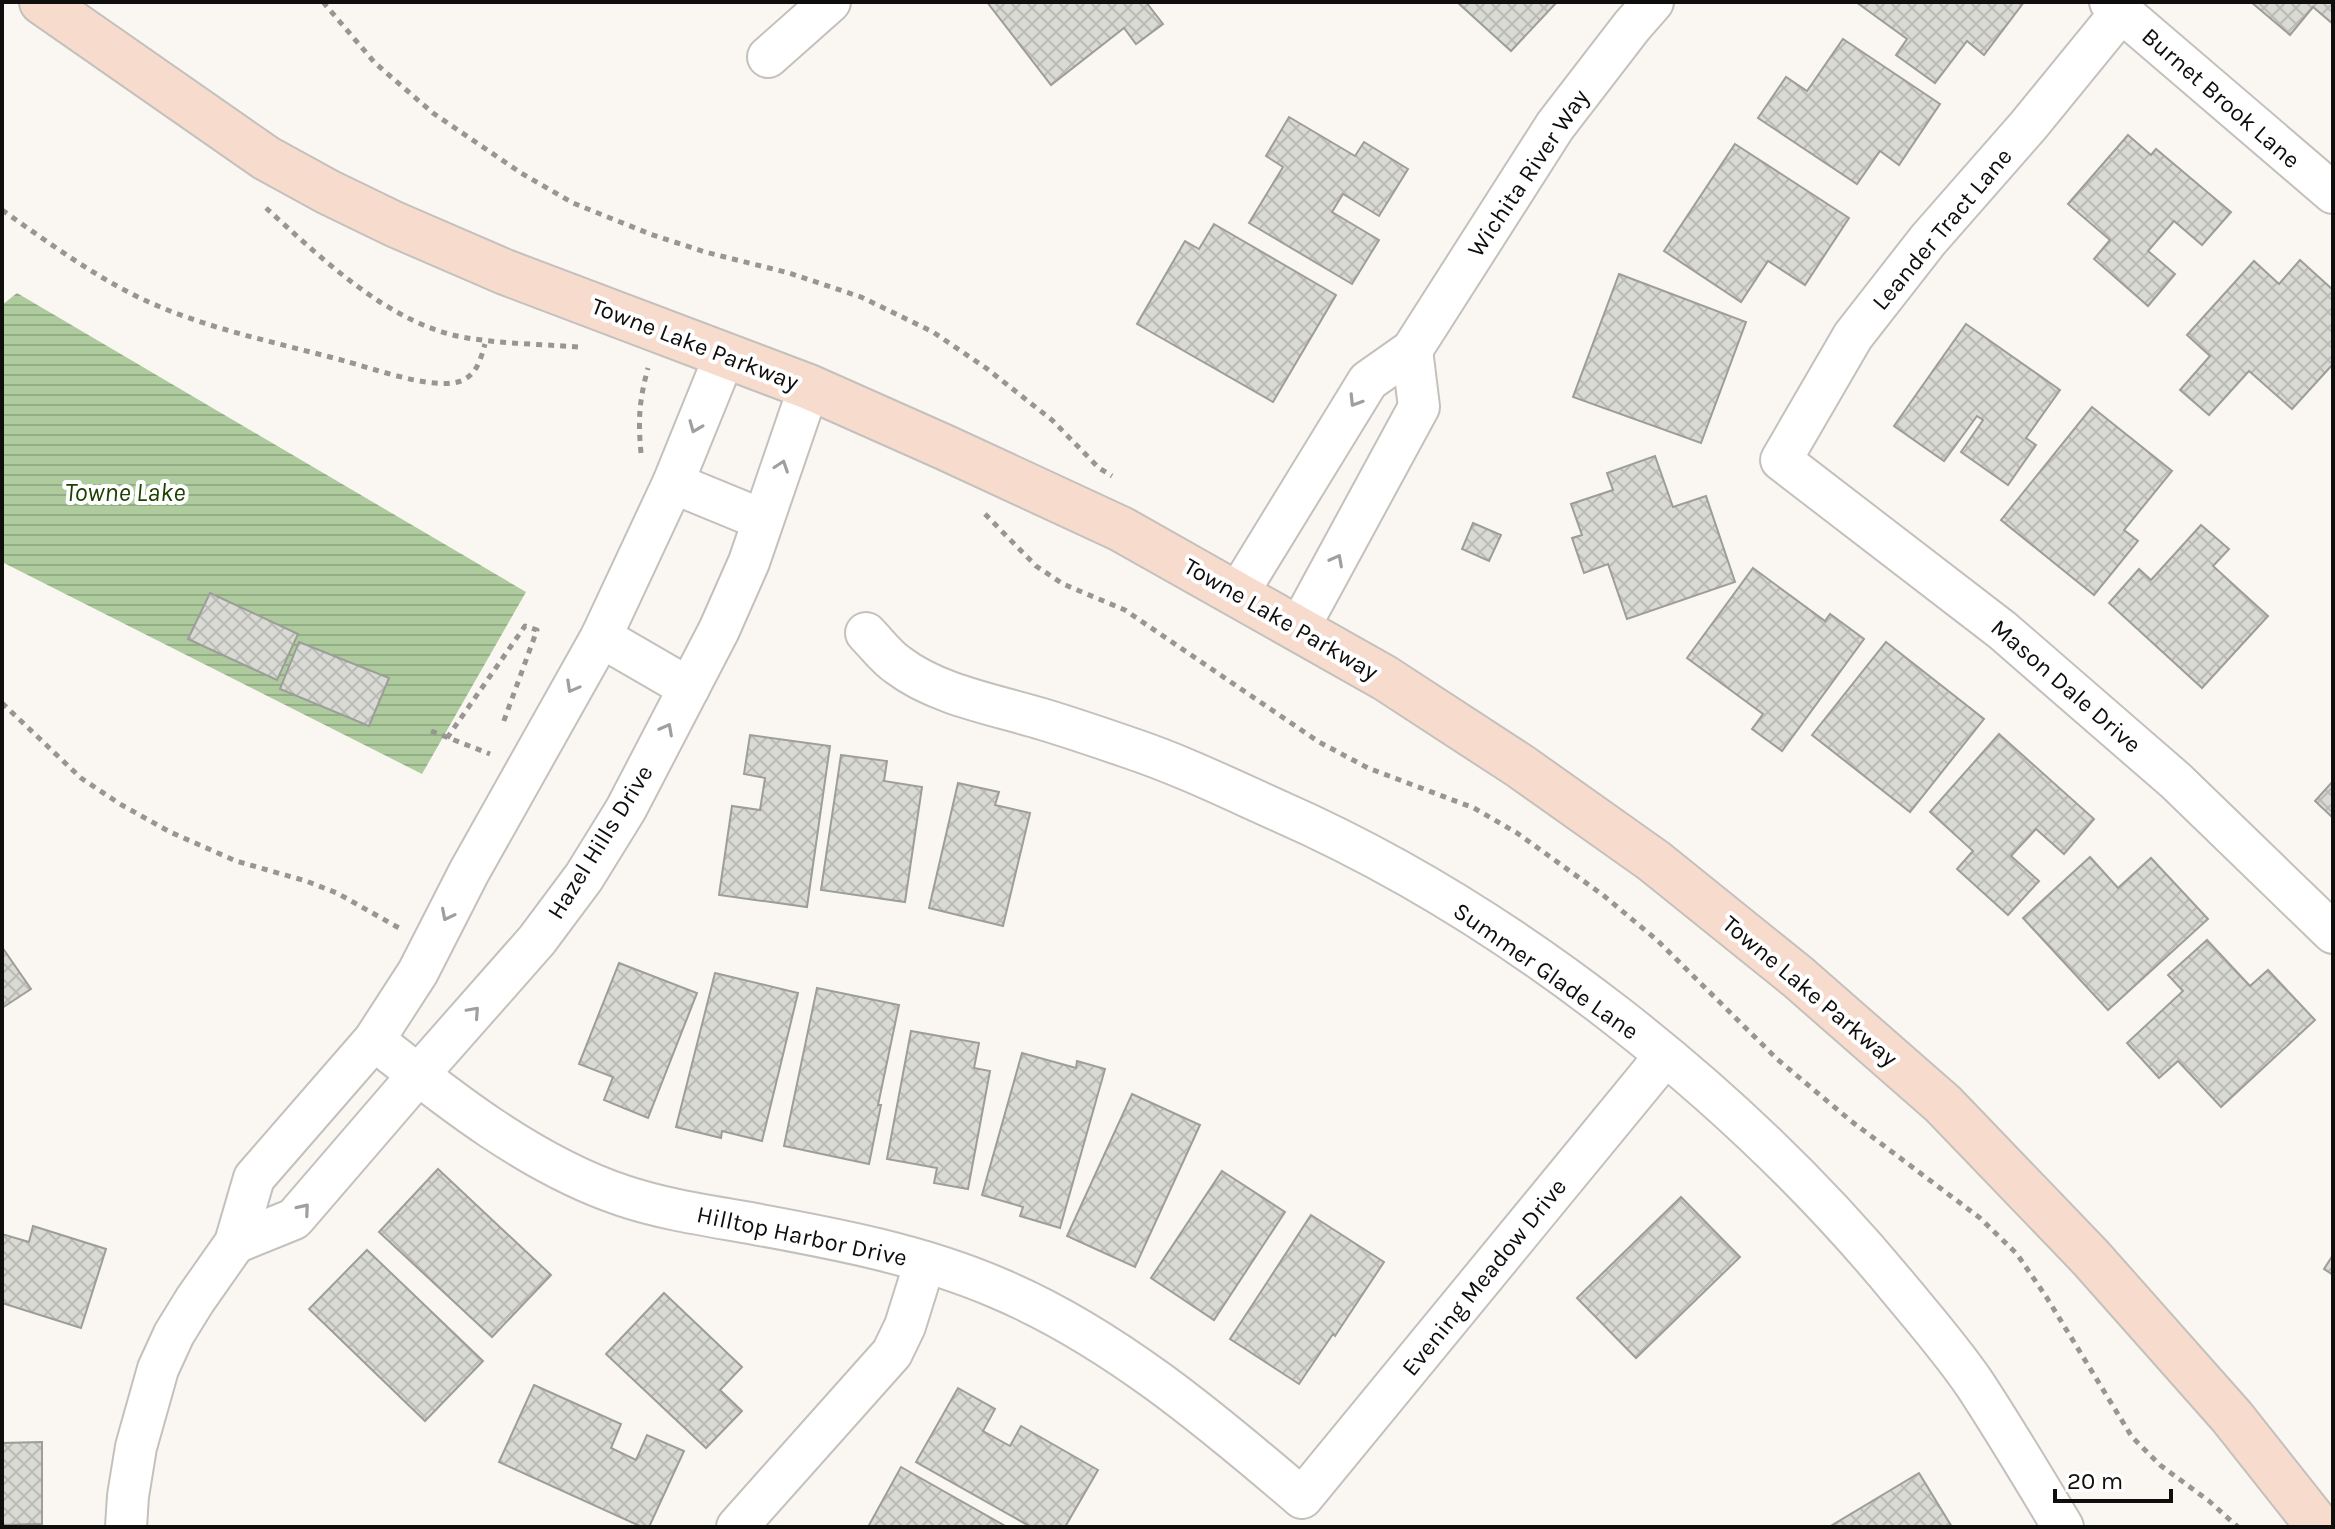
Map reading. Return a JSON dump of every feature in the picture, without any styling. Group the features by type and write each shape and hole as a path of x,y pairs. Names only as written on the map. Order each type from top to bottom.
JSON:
{"street":[{"name":"Towne Lake Parkway","path":"42,2 266,158 328,192 717,373 809,387 1121,529 1385,678 1520,766 1654,861 1798,977 1943,1104 2102,1269 2232,1417 2319,1527"},
{"path":"768,57 830,2"},
{"name":"Wichita River Way","path":"1238,593 1368,381 1412,350 1555,126 1653,2"},
{"name":"Burnet Brook Lane","path":"2115,7 2333,193"},
{"name":"Leander Tract Lane","path":"1781,460 1853,336 1928,240 2028,126 2115,7"},
{"path":"1299,628 1419,407 1412,350"},
{"path":"126,1527 136,1447 158,1369 174,1334 235,1243 254,1178 374,1040 418,972 477,858 601,637 673,483 717,373"},
{"name":"Hazel Hills Drive","path":"235,1243 294,1219 537,940 584,877 626,809 731,604 749,562 809,387"},
{"name":"Mason Dale Drive","path":"1781,460 2002,630 2176,781 2333,933"},
{"path":"673,483 763,520"},
{"name":"Summer Glade Lane","path":"866,633 898,666 932,683 972,700 1043,719 1136,750 1317,828 1477,918 1608,1011 1740,1122 1818,1196 1872,1256 1973,1381 2063,1527"},
{"path":"601,637 689,688"},
{"name":"Hilltop Harbor Drive","path":"374,1040 418,1075 520,1146 574,1176 625,1196 679,1210 840,1240 925,1262 1000,1289 1081,1331 1148,1375 1227,1434 1302,1498"},
{"name":"Evening Meadow Drive","path":"1302,1498 1665,1056"},
{"path":"737,1527 892,1353 905,1326 925,1262"}],"path":[{"path":"323,2 375,63 433,113 521,173 573,203 650,234 861,297 933,332 1041,411 1099,468 1122,482"},
{"path":"262,205 327,264 386,306 429,327 462,337 590,349"},
{"path":"2,210 73,260 137,296 204,323 433,382 453,383 467,379 478,366 485,344"},
{"path":"636,363 717,373"},
{"path":"980,509 1036,566 1063,584 1125,610 1319,742 1368,768 1474,808 1517,833 1603,895 1658,941 1777,1059 1851,1121 1980,1218 2017,1254 2132,1437 2160,1465 2238,1527"},
{"path":"447,738 525,626 537,630 502,727"},
{"path":"2,703 81,778 145,818 236,861 337,893 404,931 393,956 418,972"},
{"path":"431,731 492,755 497,741"}],"water":[{"name":"Towne Lake","path":"17,293 526,592 422,774 2,562 2,305"}],"building":[{"path":"987,2 1146,2 1163,24 1136,44 1124,28 1051,85"},
{"path":"1457,2 1557,2 1511,51"},
{"path":"1856,2 2024,2 1984,55 1967,41 1935,83 1896,55 1907,39"},
{"path":"2251,2 2333,2 2333,24 2313,7 2290,35"},
{"path":"1843,39 1940,104 1899,165 1880,151 1857,184 1758,118 1786,77 1807,91"},
{"path":"1289,117 1355,156 1364,142 1408,169 1379,216 1343,194 1332,212 1379,240 1352,284 1249,223 1283,167 1266,156"},
{"path":"2128,135 2151,155 2156,149 2231,212 2202,245 2174,221 2148,251 2175,274 2148,306 2094,259 2110,240 2068,204"},
{"path":"1735,144 1849,218 1805,285 1768,261 1741,302 1664,251"},
{"path":"1214,224 1336,295 1273,402 1137,324 1185,241 1199,249"},
{"path":"2300,260 2333,290 2333,364 2292,409 2249,371 2209,415 2180,390 2210,356 2187,335 2254,261 2279,284"},
{"path":"1619,274 1746,322 1701,443 1573,397"},
{"path":"1966,324 2060,390 2026,438 2036,445 2008,485 1961,452 1983,420 1977,416 1944,461 1894,426"},
{"path":"2092,407 2172,471 2124,530 2138,541 2094,595 2001,520"},
{"path":"1655,456 1673,507 1706,496 1735,582 1627,619 1608,564 1584,573 1572,538 1582,535 1571,504 1613,490 1607,473"},
{"path":"1473,523 1501,535 1489,561 1462,549"},
{"path":"2201,525 2229,549 2213,566 2268,616 2202,688 2109,603 2139,569 2151,580"},
{"path":"1753,568 1825,621 1830,614 1864,639 1782,751 1752,729 1763,714 1687,658"},
{"path":"210,593 298,634 277,680 188,639"},
{"path":"299,642 389,678 369,726 280,689"},
{"path":"1886,642 1984,719 1910,812 1812,735"},
{"path":"1999,734 2094,819 2064,854 2036,829 2011,856 2039,881 2008,915 1957,869 1973,851 1930,812"},
{"path":"750,735 830,746 807,907 719,895 732,806 760,810 765,778 744,774"},
{"path":"841,755 887,761 884,781 922,787 905,902 821,890"},
{"path":"2333,781 2333,818 2315,801"},
{"path":"958,783 999,792 995,805 1030,813 1003,926 929,908"},
{"path":"2090,857 2118,888 2151,858 2208,919 2108,1010 2023,918"},
{"path":"2207,940 2250,986 2268,970 2315,1020 2221,1107 2178,1061 2159,1078 2127,1043 2183,991 2168,975"},
{"path":"2,947 31,989 2,1008"},
{"path":"619,963 697,993 648,1118 604,1100 613,1077 579,1064"},
{"path":"715,973 798,993 762,1141 722,1131 721,1138 676,1127"},
{"path":"817,988 899,1005 869,1164 784,1146"},
{"path":"911,1031 979,1043 974,1068 990,1071 968,1189 934,1183 937,1168 887,1159"},
{"path":"1022,1053 1076,1068 1077,1061 1105,1069 1060,1228 1020,1216 1023,1207 982,1195"},
{"path":"1132,1094 1200,1125 1135,1267 1067,1236"},
{"path":"438,1169 551,1275 492,1337 379,1232"},
{"path":"1222,1171 1285,1212 1214,1320 1151,1278"},
{"path":"1681,1197 1740,1257 1636,1358 1577,1298"},
{"path":"1311,1215 1384,1262 1299,1384 1230,1339"},
{"path":"33,1226 106,1249 81,1328 2,1303 2,1234 29,1242"},
{"path":"367,1250 483,1361 425,1421 309,1309"},
{"path":"2333,1255 2333,1275 2324,1269"},
{"path":"664,1293 742,1367 720,1390 742,1411 706,1448 606,1354"},
{"path":"534,1385 621,1424 611,1448 636,1460 647,1435 684,1451 649,1527 642,1527 499,1462"},
{"path":"958,1388 995,1409 983,1431 1010,1446 1021,1426 1098,1470 1065,1527 1031,1527 916,1462"},
{"path":"42,1442 42,1524 2,1525 2,1443"},
{"path":"901,1467 1007,1527 868,1527"},
{"path":"1919,1473 1952,1527 1829,1527"}]}
